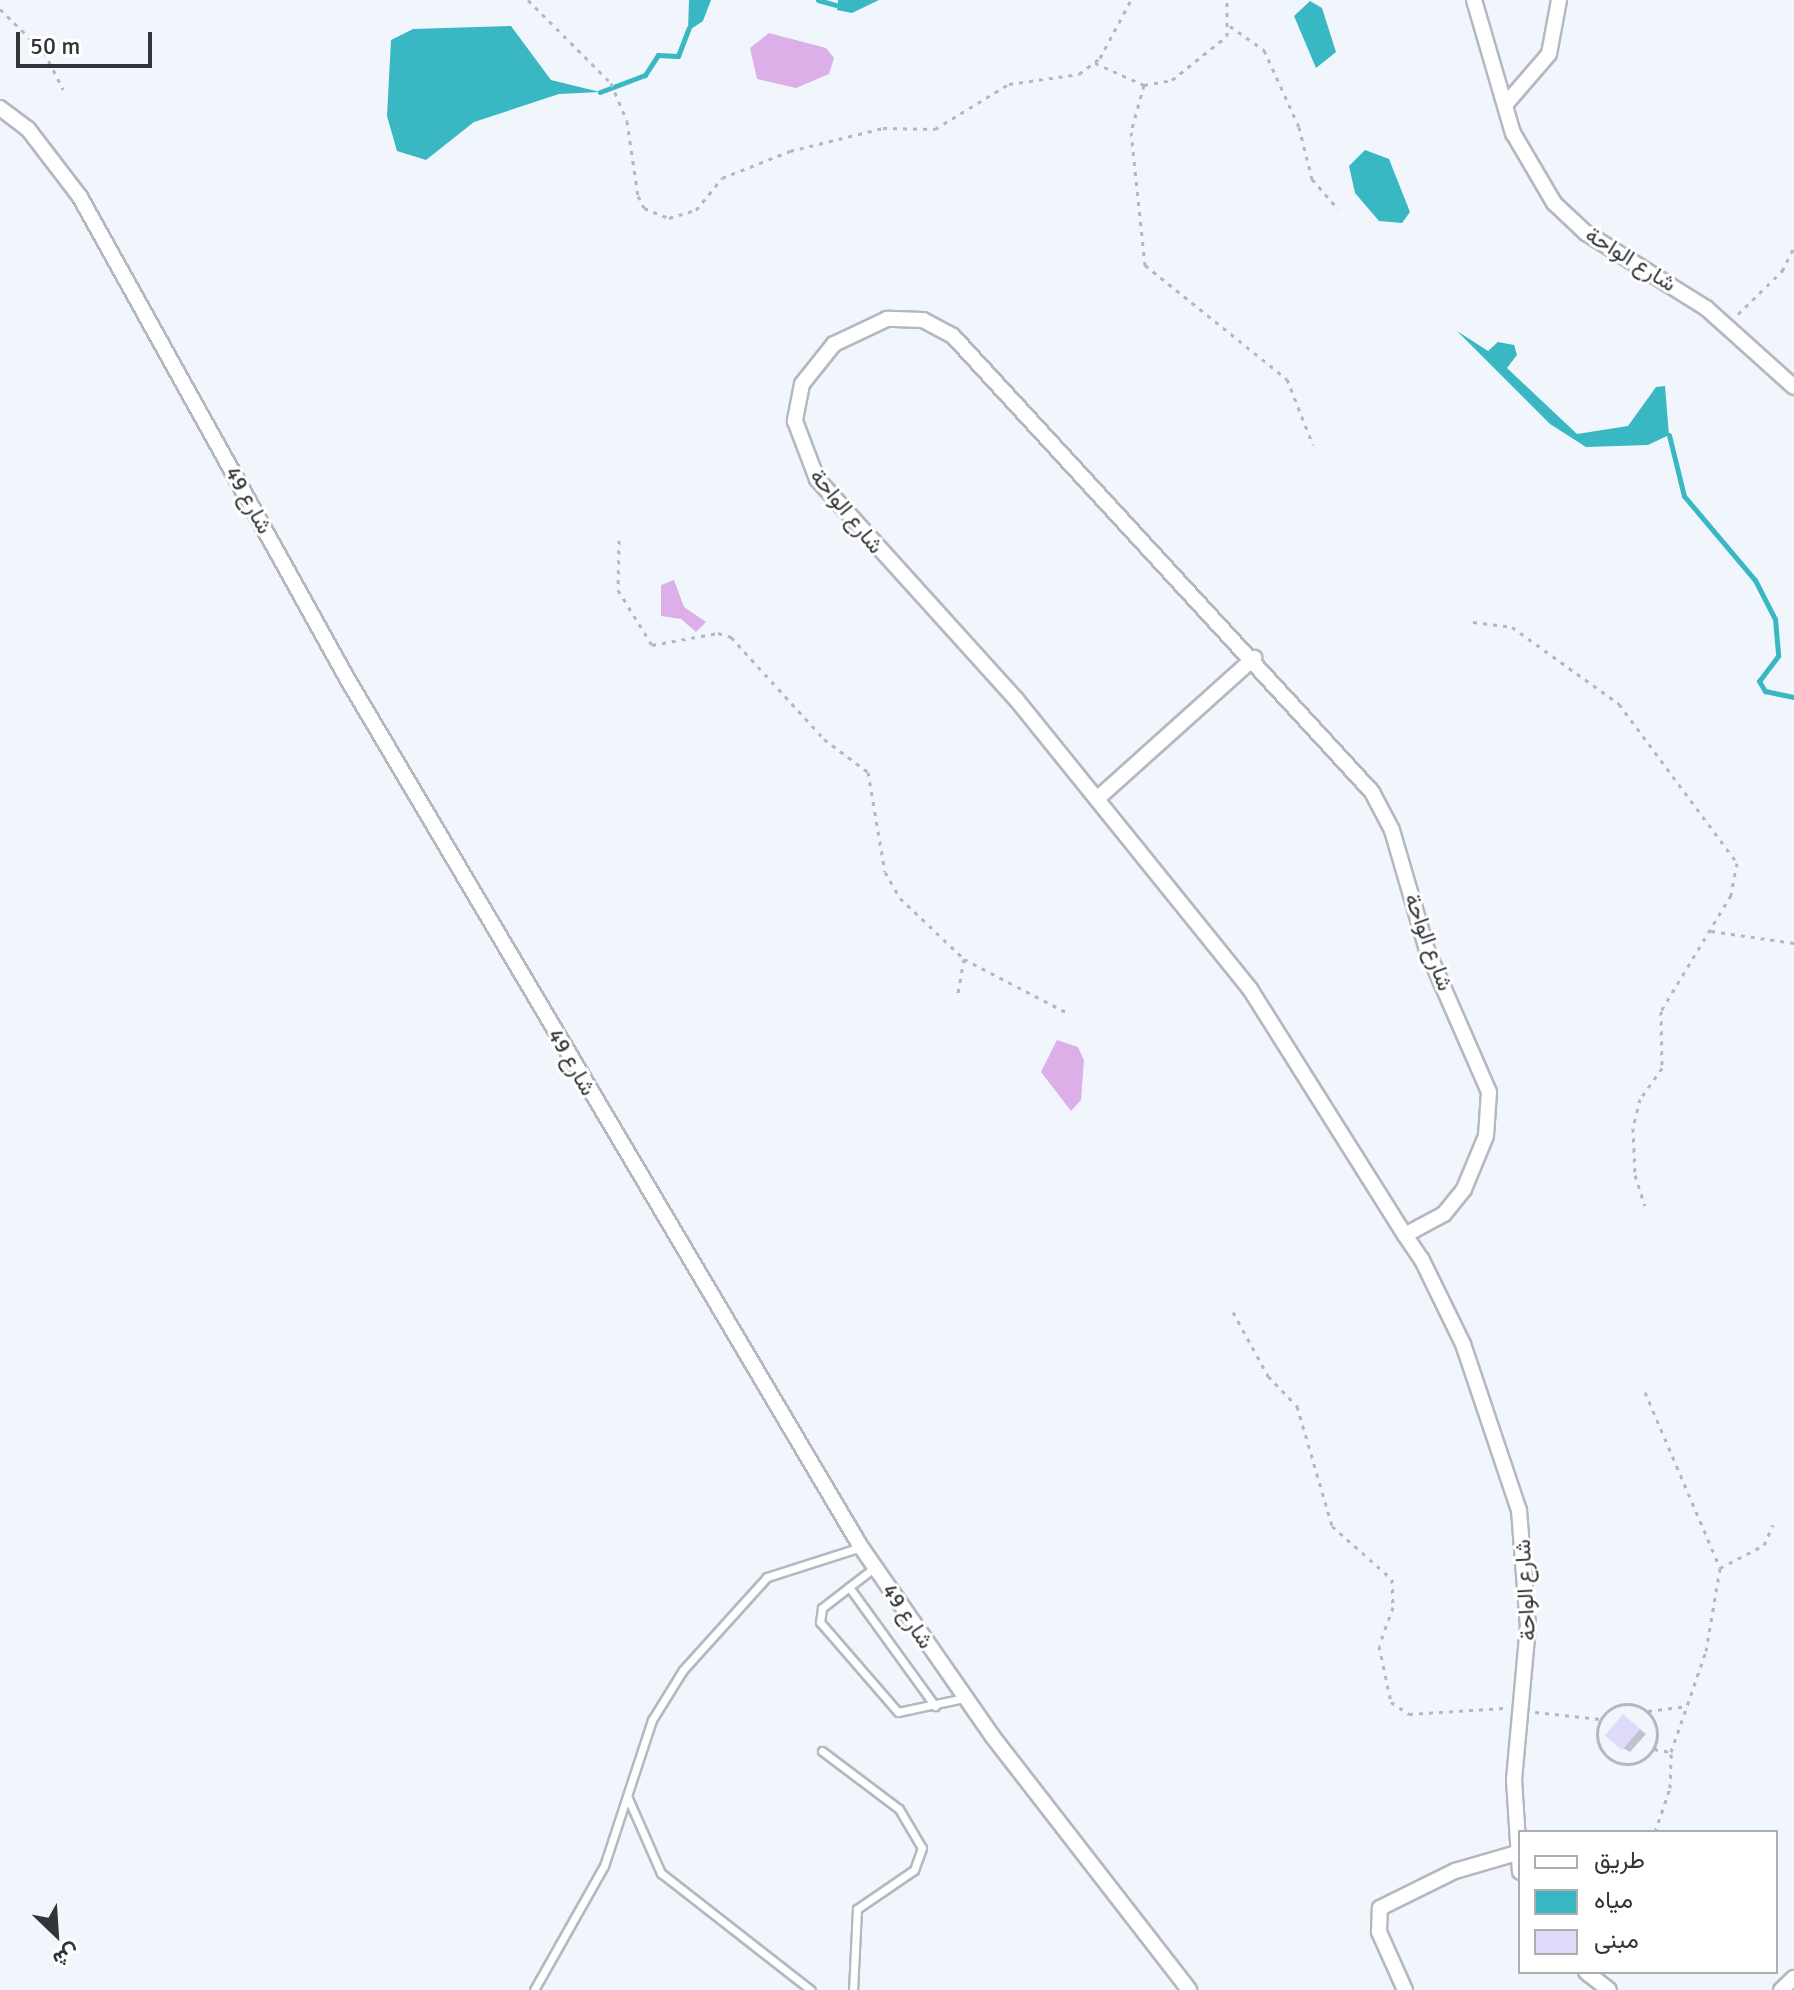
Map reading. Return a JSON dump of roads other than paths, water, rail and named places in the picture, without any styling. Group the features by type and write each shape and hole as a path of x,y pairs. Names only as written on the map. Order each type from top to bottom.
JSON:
{"street":[{"name":"شارع الواحة","path":"1474,0 1505,105 1529,169 1569,219 1727,326 1794,387"},
{"path":"1505,105 1549,54 1559,0"},
{"name":"شارع 49","path":"0,108 28,129 80,197 348,680 861,1547 964,1698 1189,1990"},
{"name":"شارع الواحة","path":"1405,1235 1444,1214 1464,1189 1486,1136 1489,1092 1427,950 1392,830 1372,792 1254,658 953,336 923,320 887,319 823,352 802,384 795,421 817,479 1098,798 1250,989 1405,1235 1489,1405 1519,1510 1528,1626 1513,1854 1518,1867"},
{"path":"1098,798 1254,658"},
{"path":"1405,1990 1379,1932 1380,1908 1455,1871 1513,1854"},
{"path":"1589,1974 1609,1990"},
{"path":"1781,1990 1794,1978"}],"lane":[{"path":"534,1990 604,1866 664,1697 741,1600 785,1568 861,1547"},
{"path":"875,1567 822,1608 820,1622 898,1712 964,1698"},
{"path":"849,1587 935,1706"},
{"path":"822,1751 899,1809 922,1848 914,1870 857,1909 853,1990"},
{"path":"628,1798 661,1873 811,1990"}],"water":[{"path":"689,0 711,0 703,21 688,31"},
{"path":"838,0 879,0 852,13 837,10"},
{"path":"1310,1 1322,8 1336,52 1316,68 1294,16"},
{"path":"511,26 551,80 600,92 559,94 474,122 426,160 397,151 387,116 391,40 413,29"},
{"path":"1365,150 1389,159 1410,212 1402,223 1379,221 1355,193 1349,166"},
{"path":"1457,331 1488,351 1498,342 1514,345 1517,355 1507,368 1577,434 1628,426 1656,387 1665,386 1669,435 1648,445 1586,447 1550,424"}],"waterway":[{"path":"818,0 835,5"},
{"path":"600,92 645,75 658,55 678,56 689,28"},
{"path":"1669,435 1684,496 1755,580 1775,619 1778,656 1759,681 1765,691 1794,697"}]}
